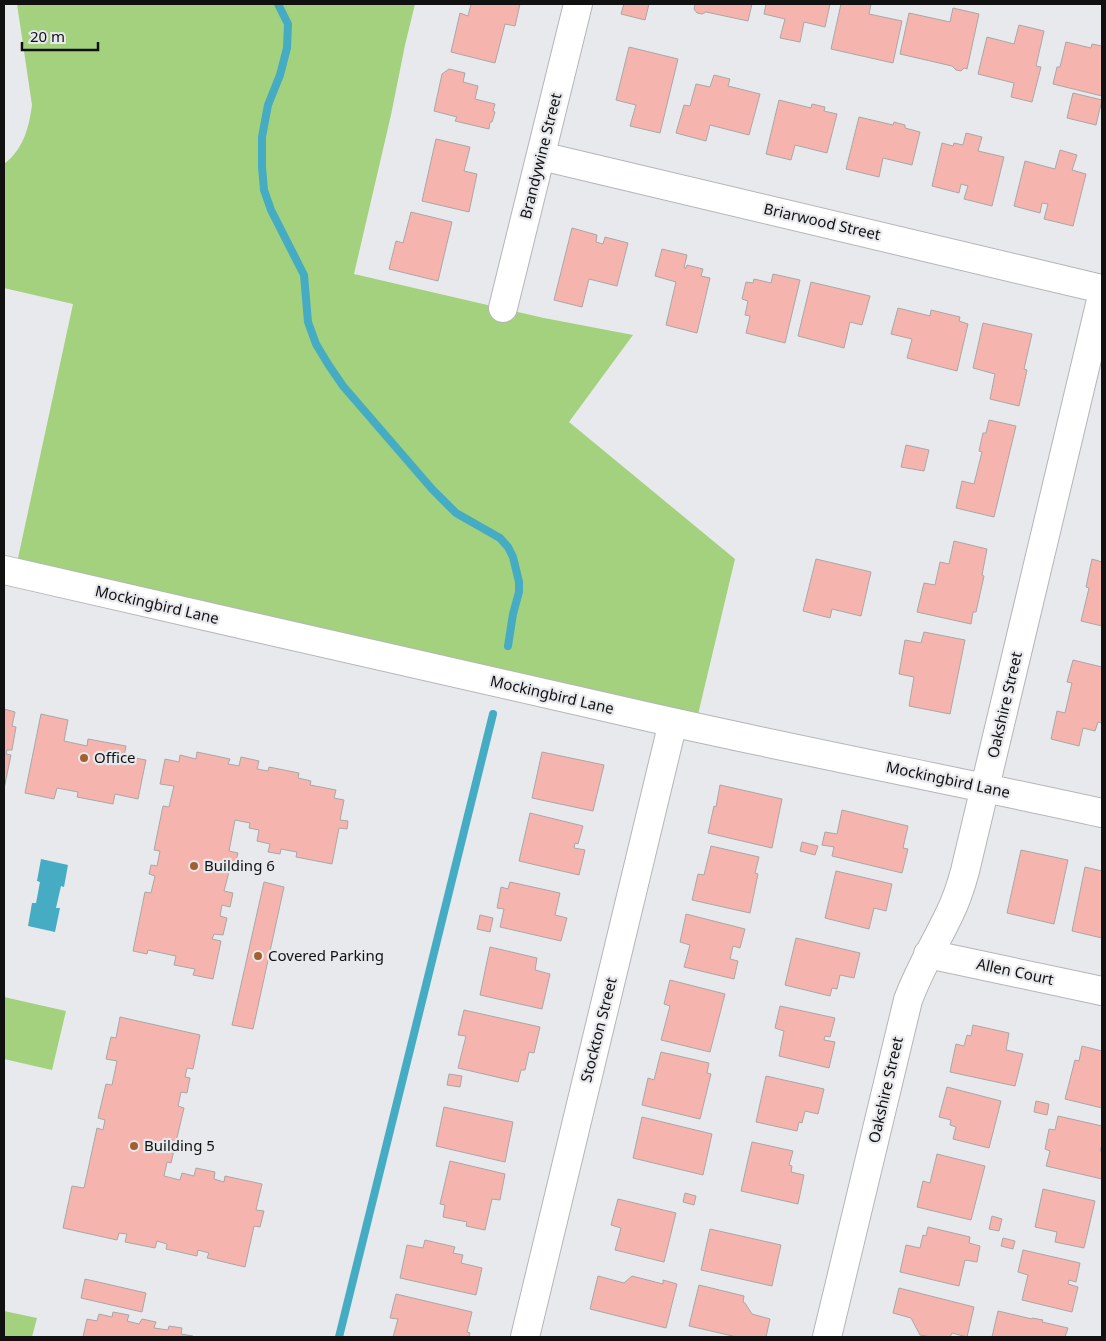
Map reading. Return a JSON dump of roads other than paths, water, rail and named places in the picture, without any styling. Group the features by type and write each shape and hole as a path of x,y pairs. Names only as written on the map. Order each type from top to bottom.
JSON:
{"street":[{"name":"Brandywine Street","path":"503,308 578,4"},
{"name":"Briarwood Street","path":"541,156 1102,288"},
{"name":"Oakshire Street","path":"826,1337 902,1022 912,988 956,900 965,871 1102,296"},
{"name":"Mockingbird Lane","path":"4,570 270,632 673,722 1102,813"},
{"name":"Stockton Street","path":"525,1337 673,722"},
{"name":"Allen Court","path":"928,954 1102,991"}],"water":[{"path":"41,859 68,865 64,887 61,886 56,908 60,908 55,932 28,926 32,903 36,903 40,882 37,881"}],"waterway":[{"path":"278,4 288,24 287,48 280,75 268,105 262,137 264,190 271,210 304,275 308,322 316,344 343,386 432,489 456,513 500,538 508,547 513,557 519,582 519,592 508,646"},
{"path":"339,1337 493,714"}],"place":[{"name":"Office","path":"84,758"},
{"name":"Building 6","path":"194,866"},
{"name":"Covered Parking","path":"258,956"},
{"name":"Building 5","path":"134,1146"}]}
